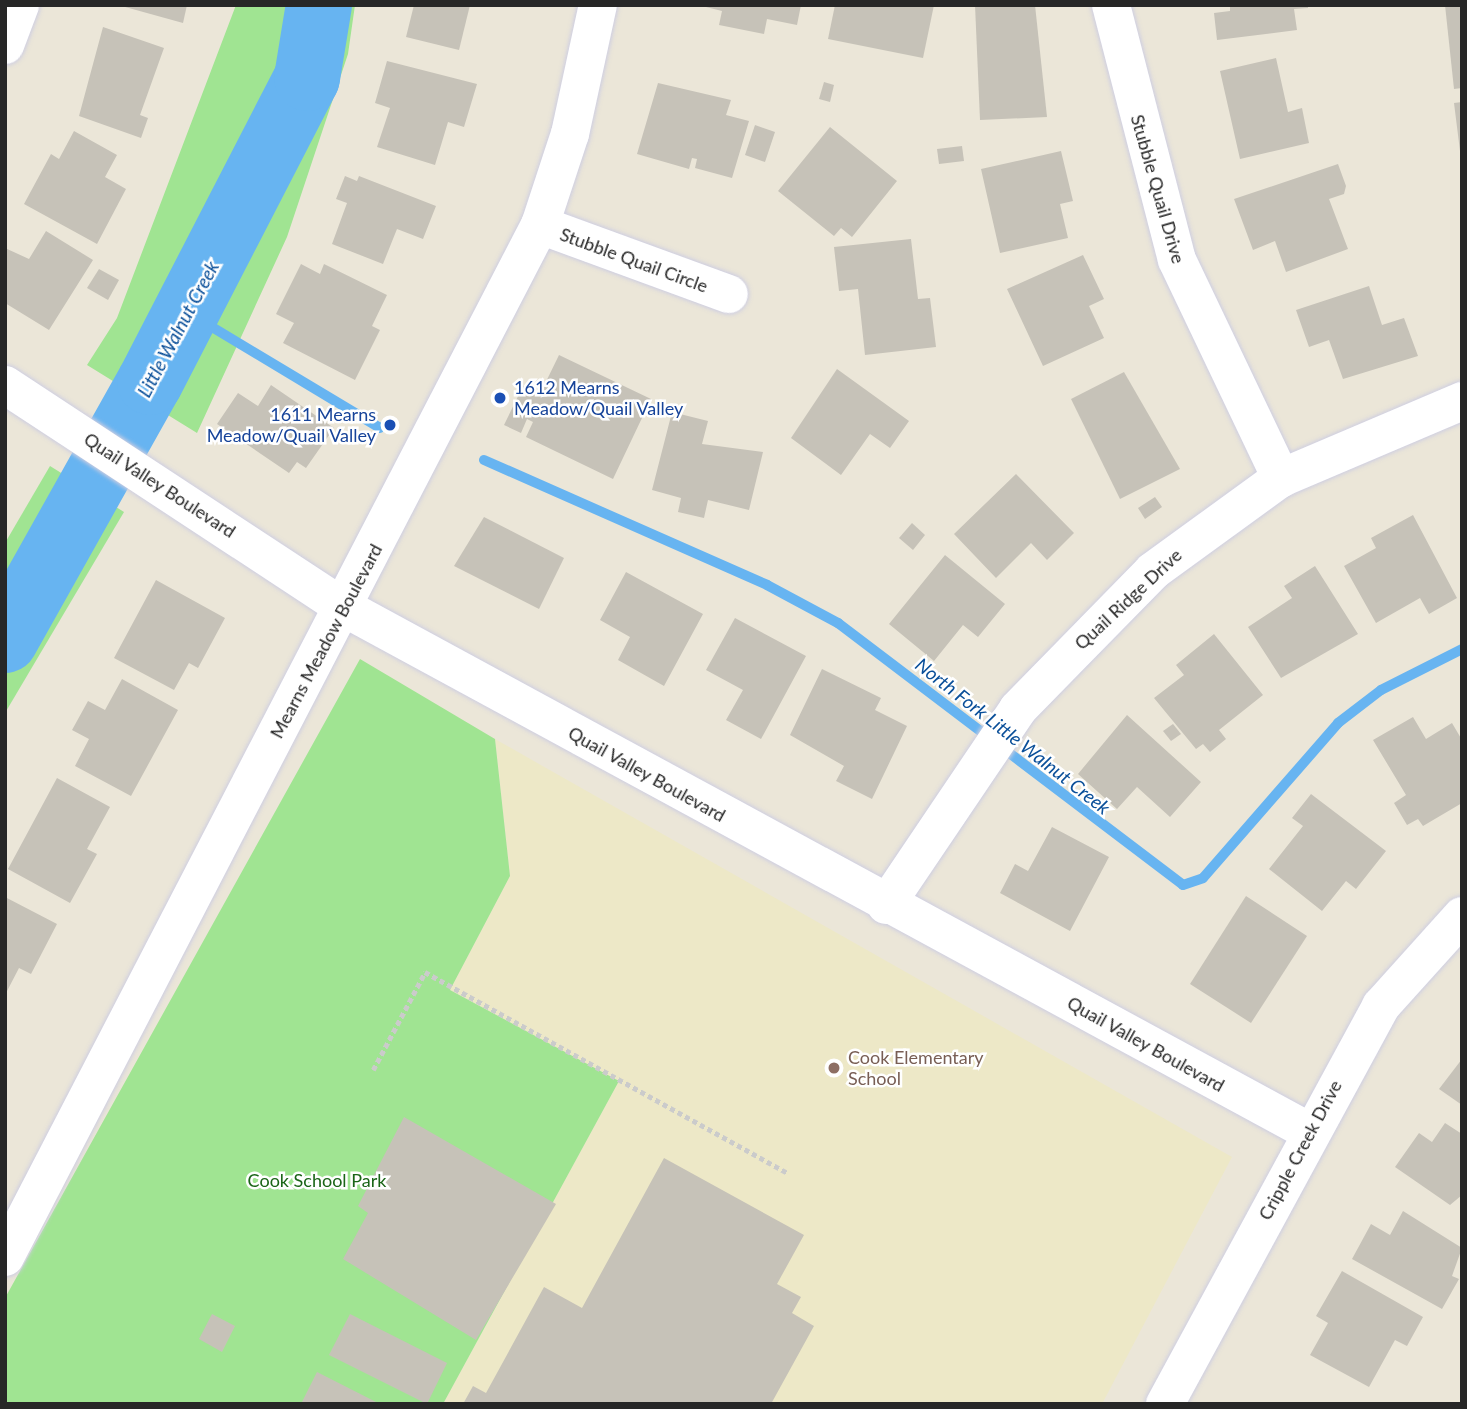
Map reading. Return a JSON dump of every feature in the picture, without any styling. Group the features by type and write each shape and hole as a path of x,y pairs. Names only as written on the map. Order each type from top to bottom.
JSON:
{"street":[{"path":"5,45 20,5"},
{"name":"Mearns Meadow Boulevard","path":"5,1257 540,225 570,134 598,5"},
{"name":"Stubble Quail Drive","path":"1111,5 1177,260 1281,478"},
{"name":"Stubble Quail Circle","path":"540,225 729,294"},
{"name":"Quail Valley Boulevard","path":"5,385 162,485 344,607 886,905 1308,1131"},
{"name":"Quail Ridge Drive","path":"886,905 971,772 1003,729 1153,571 1281,478 1462,401"},
{"name":"Cripple Creek Drive","path":"1165,1404 1308,1131 1381,1006 1462,916"}],"path":[{"path":"373,1070 425,972 787,1173"}],"shaded area":[{"name":"Cook Elementary School","path":"495,739 1232,1157 1102,1404 443,1404 619,1081 450,990 510,876"}],"green space":[{"path":"236,5 355,5 348,54 287,237 197,433 87,365 117,318"},
{"path":"50,466 124,512 5,713 5,543"},
{"name":"Cook School Park","path":"360,659 495,739 510,876 450,990 619,1081 443,1404 5,1404 5,1298"}],"building":[{"path":"118,5 187,5 183,23"},
{"path":"414,5 470,5 459,50 406,37"},
{"path":"698,5 801,5 797,25 767,19 764,34 719,25 722,11"},
{"path":"835,5 934,5 923,58 828,39"},
{"path":"975,5 1035,5 1047,117 980,120"},
{"path":"1230,5 1308,5 1308,8 1294,9 1297,30 1217,40 1214,13 1230,11"},
{"path":"1445,5 1462,5 1462,88 1454,89"},
{"path":"103,27 164,48 140,115 148,118 141,138 79,116"},
{"path":"1276,58 1288,112 1302,108 1309,143 1240,159 1220,71"},
{"path":"387,61 477,84 464,127 448,122 435,165 377,147 390,108 375,103"},
{"path":"824,82 834,85 830,102 819,99"},
{"path":"658,83 731,100 726,115 749,121 732,178 695,168 697,159 692,158 689,169 637,154"},
{"path":"1462,102 1462,150 1460,151 1454,103"},
{"path":"755,125 775,132 765,162 745,155"},
{"path":"830,127 897,181 852,237 841,228 834,236 778,191"},
{"path":"74,131 117,155 105,177 126,189 97,244 24,204 51,154 59,159"},
{"path":"962,146 964,161 939,164 937,149"},
{"path":"1061,151 1073,201 1060,204 1068,238 1000,253 981,169"},
{"path":"1338,164 1346,186 1344,194 1329,199 1348,249 1286,272 1275,241 1253,250 1234,199"},
{"path":"345,176 357,181 359,176 436,206 423,239 397,229 383,264 332,244 347,203 336,199"},
{"path":"46,231 93,260 49,330 5,303 5,248 29,259"},
{"path":"911,239 918,299 930,298 936,347 865,355 858,289 839,291 834,247"},
{"path":"1083,255 1104,299 1089,306 1104,338 1043,366 1007,289"},
{"path":"301,264 320,274 324,264 387,295 372,326 380,330 355,380 283,343 294,323 276,314"},
{"path":"99,269 119,280 108,300 87,288"},
{"path":"1369,286 1382,325 1404,318 1418,356 1343,379 1329,340 1309,347 1296,310"},
{"path":"559,355 651,399 613,479 526,437 533,422 527,419 521,433 504,425 523,386 540,394"},
{"path":"837,369 909,421 890,448 870,434 841,475 791,438"},
{"path":"1124,372 1180,469 1120,499 1071,399"},
{"path":"271,385 334,428 306,468 297,462 289,473 217,424 238,393 258,406"},
{"path":"672,412 708,421 702,444 763,452 749,510 708,500 704,518 678,512 681,498 652,490"},
{"path":"1016,474 1074,533 1047,560 1031,543 996,578 954,534"},
{"path":"1155,497 1162,507 1145,519 1138,508"},
{"path":"1413,515 1457,598 1429,614 1420,598 1376,623 1344,566 1376,548 1371,538"},
{"path":"484,517 564,558 539,609 454,566"},
{"path":"912,523 925,535 913,550 899,538"},
{"path":"945,555 1005,604 978,637 963,625 934,661 889,624"},
{"path":"1315,566 1358,634 1281,678 1248,627 1292,598 1284,586"},
{"path":"626,572 703,614 664,686 618,660 630,637 600,620"},
{"path":"156,580 225,618 198,668 189,663 174,690 114,658"},
{"path":"735,618 806,656 761,739 726,720 743,690 706,670"},
{"path":"1214,634 1263,695 1219,730 1226,739 1210,752 1203,744 1196,749 1154,698 1184,675 1176,665"},
{"path":"822,669 881,698 875,710 907,726 872,799 836,781 844,766 790,735"},
{"path":"122,679 178,710 131,796 75,766 89,739 72,730 88,701 105,710"},
{"path":"1127,715 1201,782 1170,817 1137,787 1117,809 1078,774"},
{"path":"1413,717 1426,739 1452,723 1462,740 1462,803 1423,826 1418,819 1407,825 1394,803 1406,795 1373,740"},
{"path":"1173,724 1181,734 1171,741 1163,731"},
{"path":"57,778 110,807 87,849 97,854 70,903 8,869"},
{"path":"1311,794 1386,851 1356,889 1346,881 1322,911 1269,869 1303,826 1292,818"},
{"path":"1052,827 1109,857 1070,931 1000,893 1015,864 1028,871"},
{"path":"1246,896 1307,936 1251,1023 1190,984"},
{"path":"5,897 57,924 31,974 19,968 5,995"},
{"path":"1462,1059 1462,1105 1439,1089"},
{"path":"404,1117 556,1204 476,1340 343,1259 368,1213 358,1206"},
{"path":"1445,1123 1462,1134 1462,1195 1450,1205 1395,1167 1419,1133 1432,1142"},
{"path":"664,1158 804,1235 777,1284 801,1297 792,1313 814,1326 771,1404 463,1404 473,1386 486,1393 544,1287 582,1308"},
{"path":"1403,1211 1462,1248 1452,1276 1459,1279 1442,1309 1352,1259 1371,1224 1390,1235"},
{"path":"1342,1271 1423,1317 1407,1346 1395,1340 1369,1387 1310,1355 1328,1323 1316,1316"},
{"path":"212,1314 235,1326 222,1352 199,1339"},
{"path":"350,1314 447,1363 427,1404 329,1355"},
{"path":"317,1372 380,1404 301,1404"}],"waterway":[{"name":"Little Walnut Creek","path":"5,640 150,382 307,78 319,5"},
{"name":"North Fork Little Walnut Creek","path":"187,312 380,428"},
{"name":"North Fork Little Walnut Creek","path":"484,460 767,585 838,623 1183,885 1203,878 1338,723 1381,690 1462,649"}],"place":[{"name":"1612 Mearns Meadow/Quail Valley","path":"500,398"},
{"name":"1611 Mearns Meadow/Quail Valley","path":"390,425"},
{"name":"Cook Elementary School","path":"834,1068"}]}
